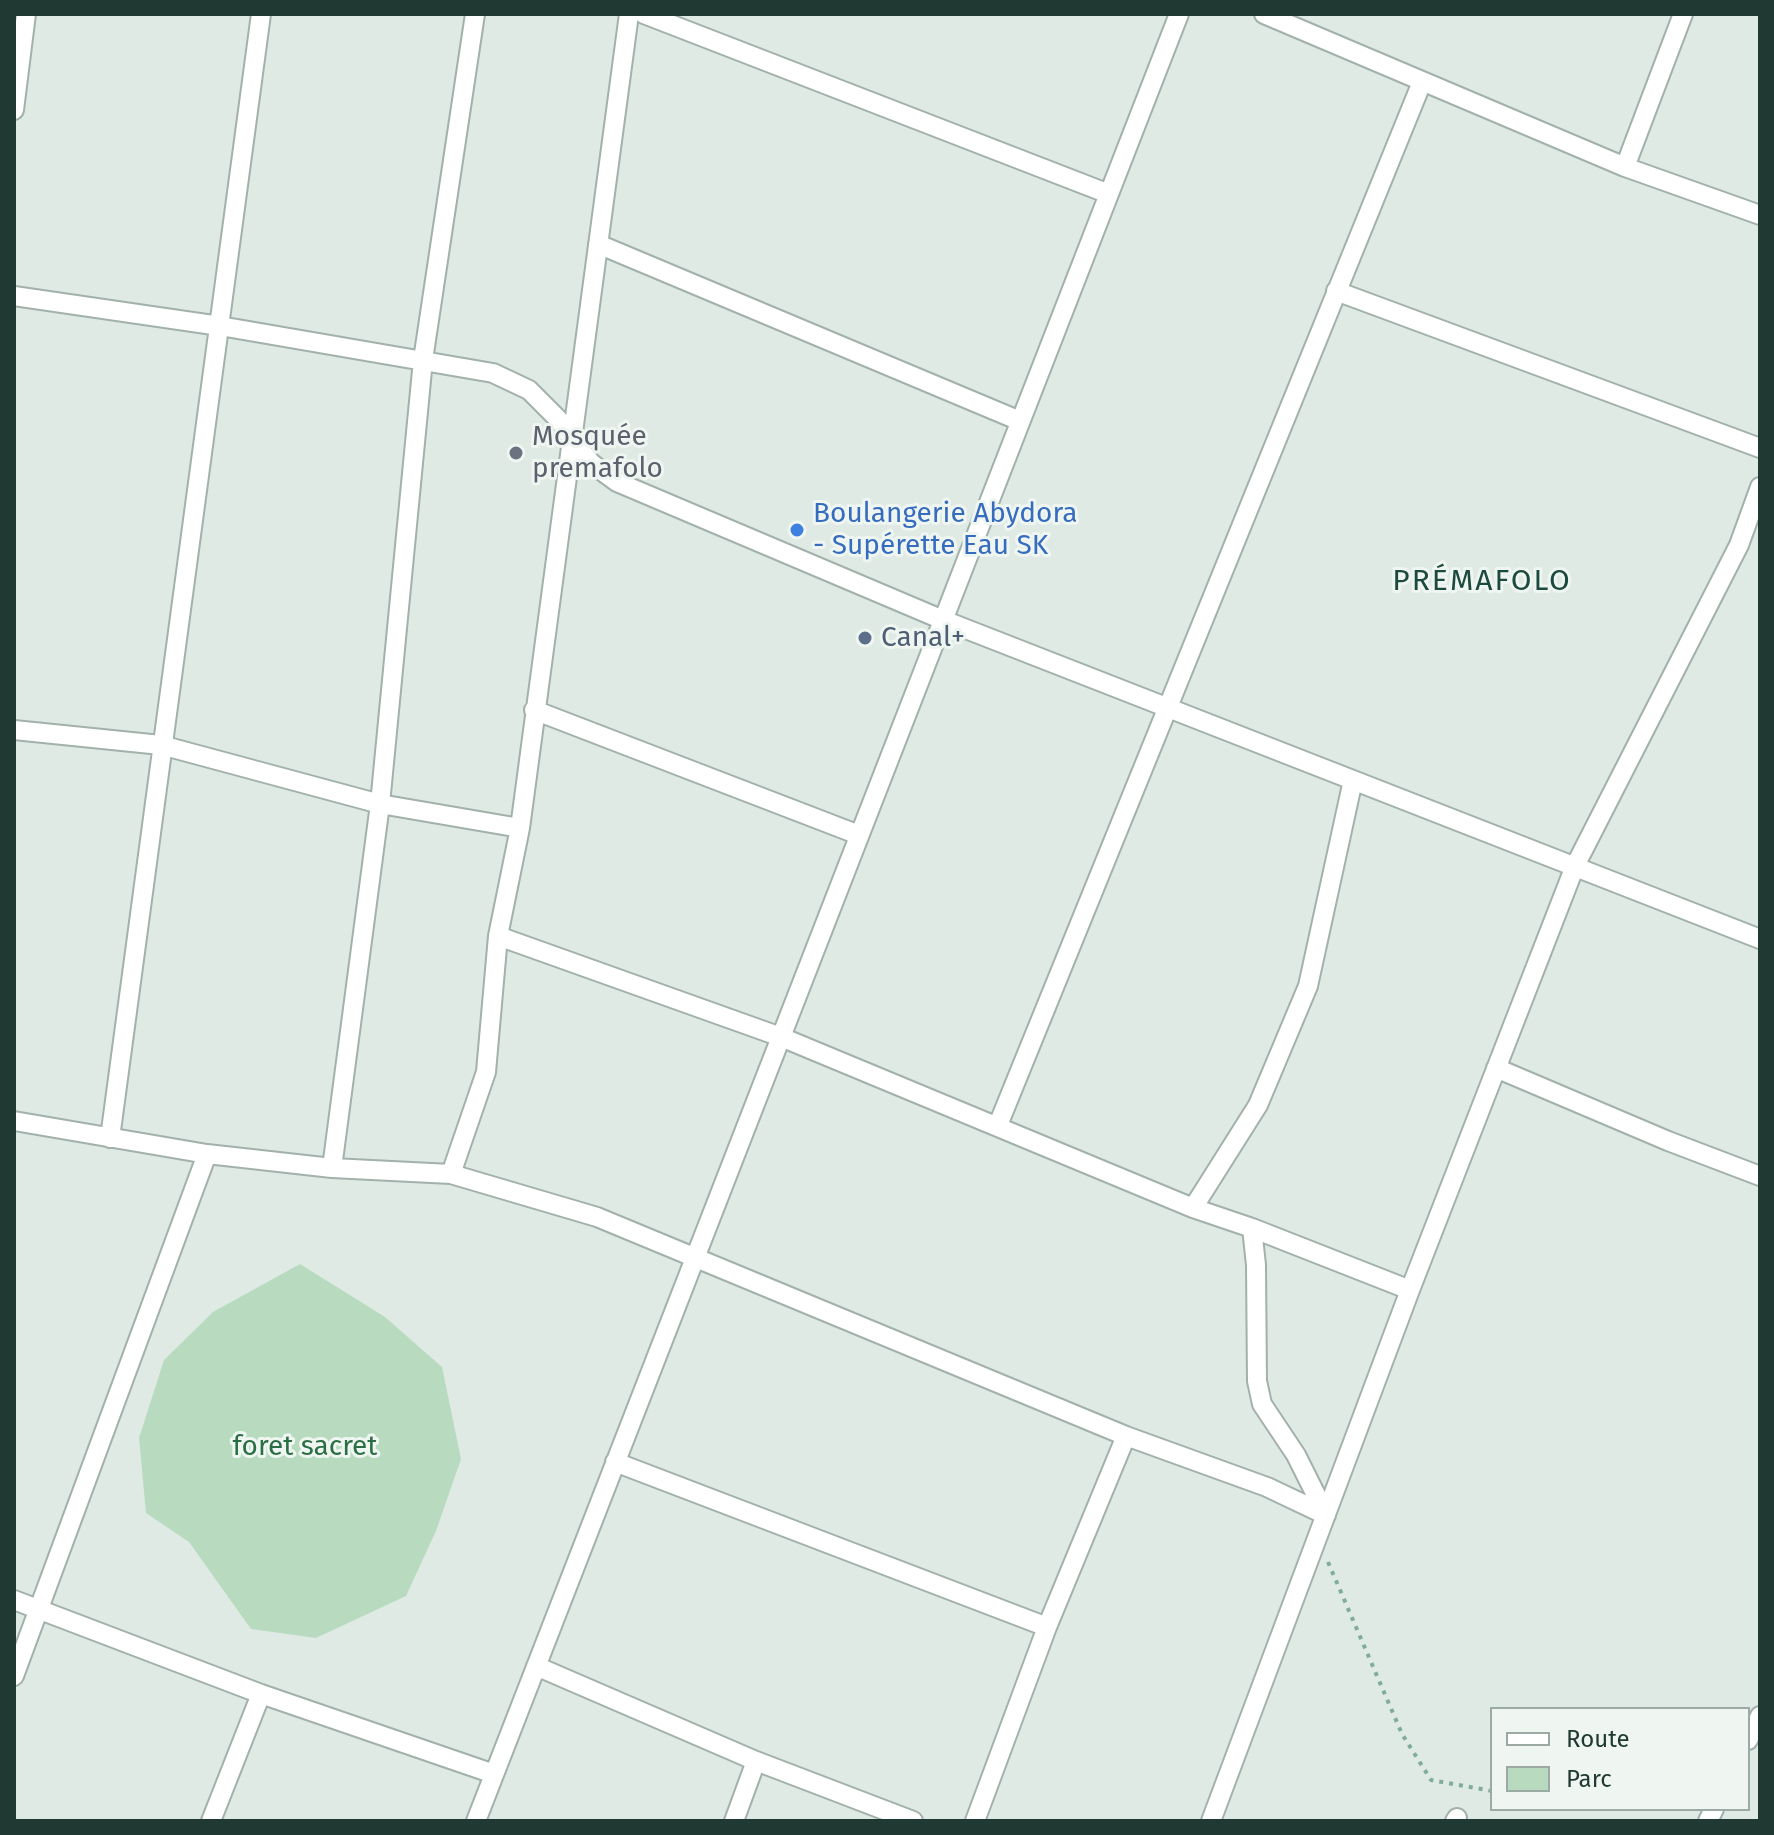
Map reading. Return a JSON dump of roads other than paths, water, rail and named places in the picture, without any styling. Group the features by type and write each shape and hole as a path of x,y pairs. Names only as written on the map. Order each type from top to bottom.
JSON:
{"street":[{"path":"14,110 26,14"},
{"path":"110,1138 261,14"},
{"path":"332,1168 380,804 423,360 475,14"},
{"path":"451,1174 486,1072 498,936 520,828 629,14"},
{"path":"644,14 1109,194"},
{"path":"476,1821 1179,14"},
{"path":"1264,14 1625,167 1760,215"},
{"path":"1625,167 1683,14"},
{"path":"998,1125 1422,82"},
{"path":"598,244 1020,421"},
{"path":"1336,291 1760,448"},
{"path":"14,296 220,326 493,373 529,390 557,418 591,463 617,482 943,620 1760,939"},
{"path":"1211,1821 1410,1290 1575,866 1739,545 1760,487"},
{"path":"534,710 859,835"},
{"path":"14,730 161,745 380,804 520,828"},
{"path":"1193,1208 1258,1105 1308,986 1353,780"},
{"path":"498,936 781,1037 1193,1208 1410,1290"},
{"path":"1496,1068 1668,1141 1760,1176"},
{"path":"14,1121 207,1154 332,1168 451,1174 597,1217 694,1260 1126,1436 1267,1487 1326,1515"},
{"path":"14,1676 207,1154"},
{"path":"1252,1228 1256,1265 1257,1381 1262,1404 1296,1455 1326,1515"},
{"path":"975,1821 1047,1627 1126,1436"},
{"path":"615,1462 1047,1627"},
{"path":"14,1600 261,1694 494,1774"},
{"path":"536,1666 756,1761 913,1821"},
{"path":"211,1821 261,1694"},
{"path":"1750,1736 1760,1716"},
{"path":"734,1821 756,1761"}],"place":[{"name":"Mosquée premafolo","path":"516,453"},
{"name":"Boulangerie Abydora - Supérette Eau SK","path":"797,530"},
{"name":"Canal+","path":"865,638"}],"district":[{"name":"PRÉMAFOLO","path":"1482,582"}],"park label":[{"name":"foret sacret","path":"305,1447"}]}
